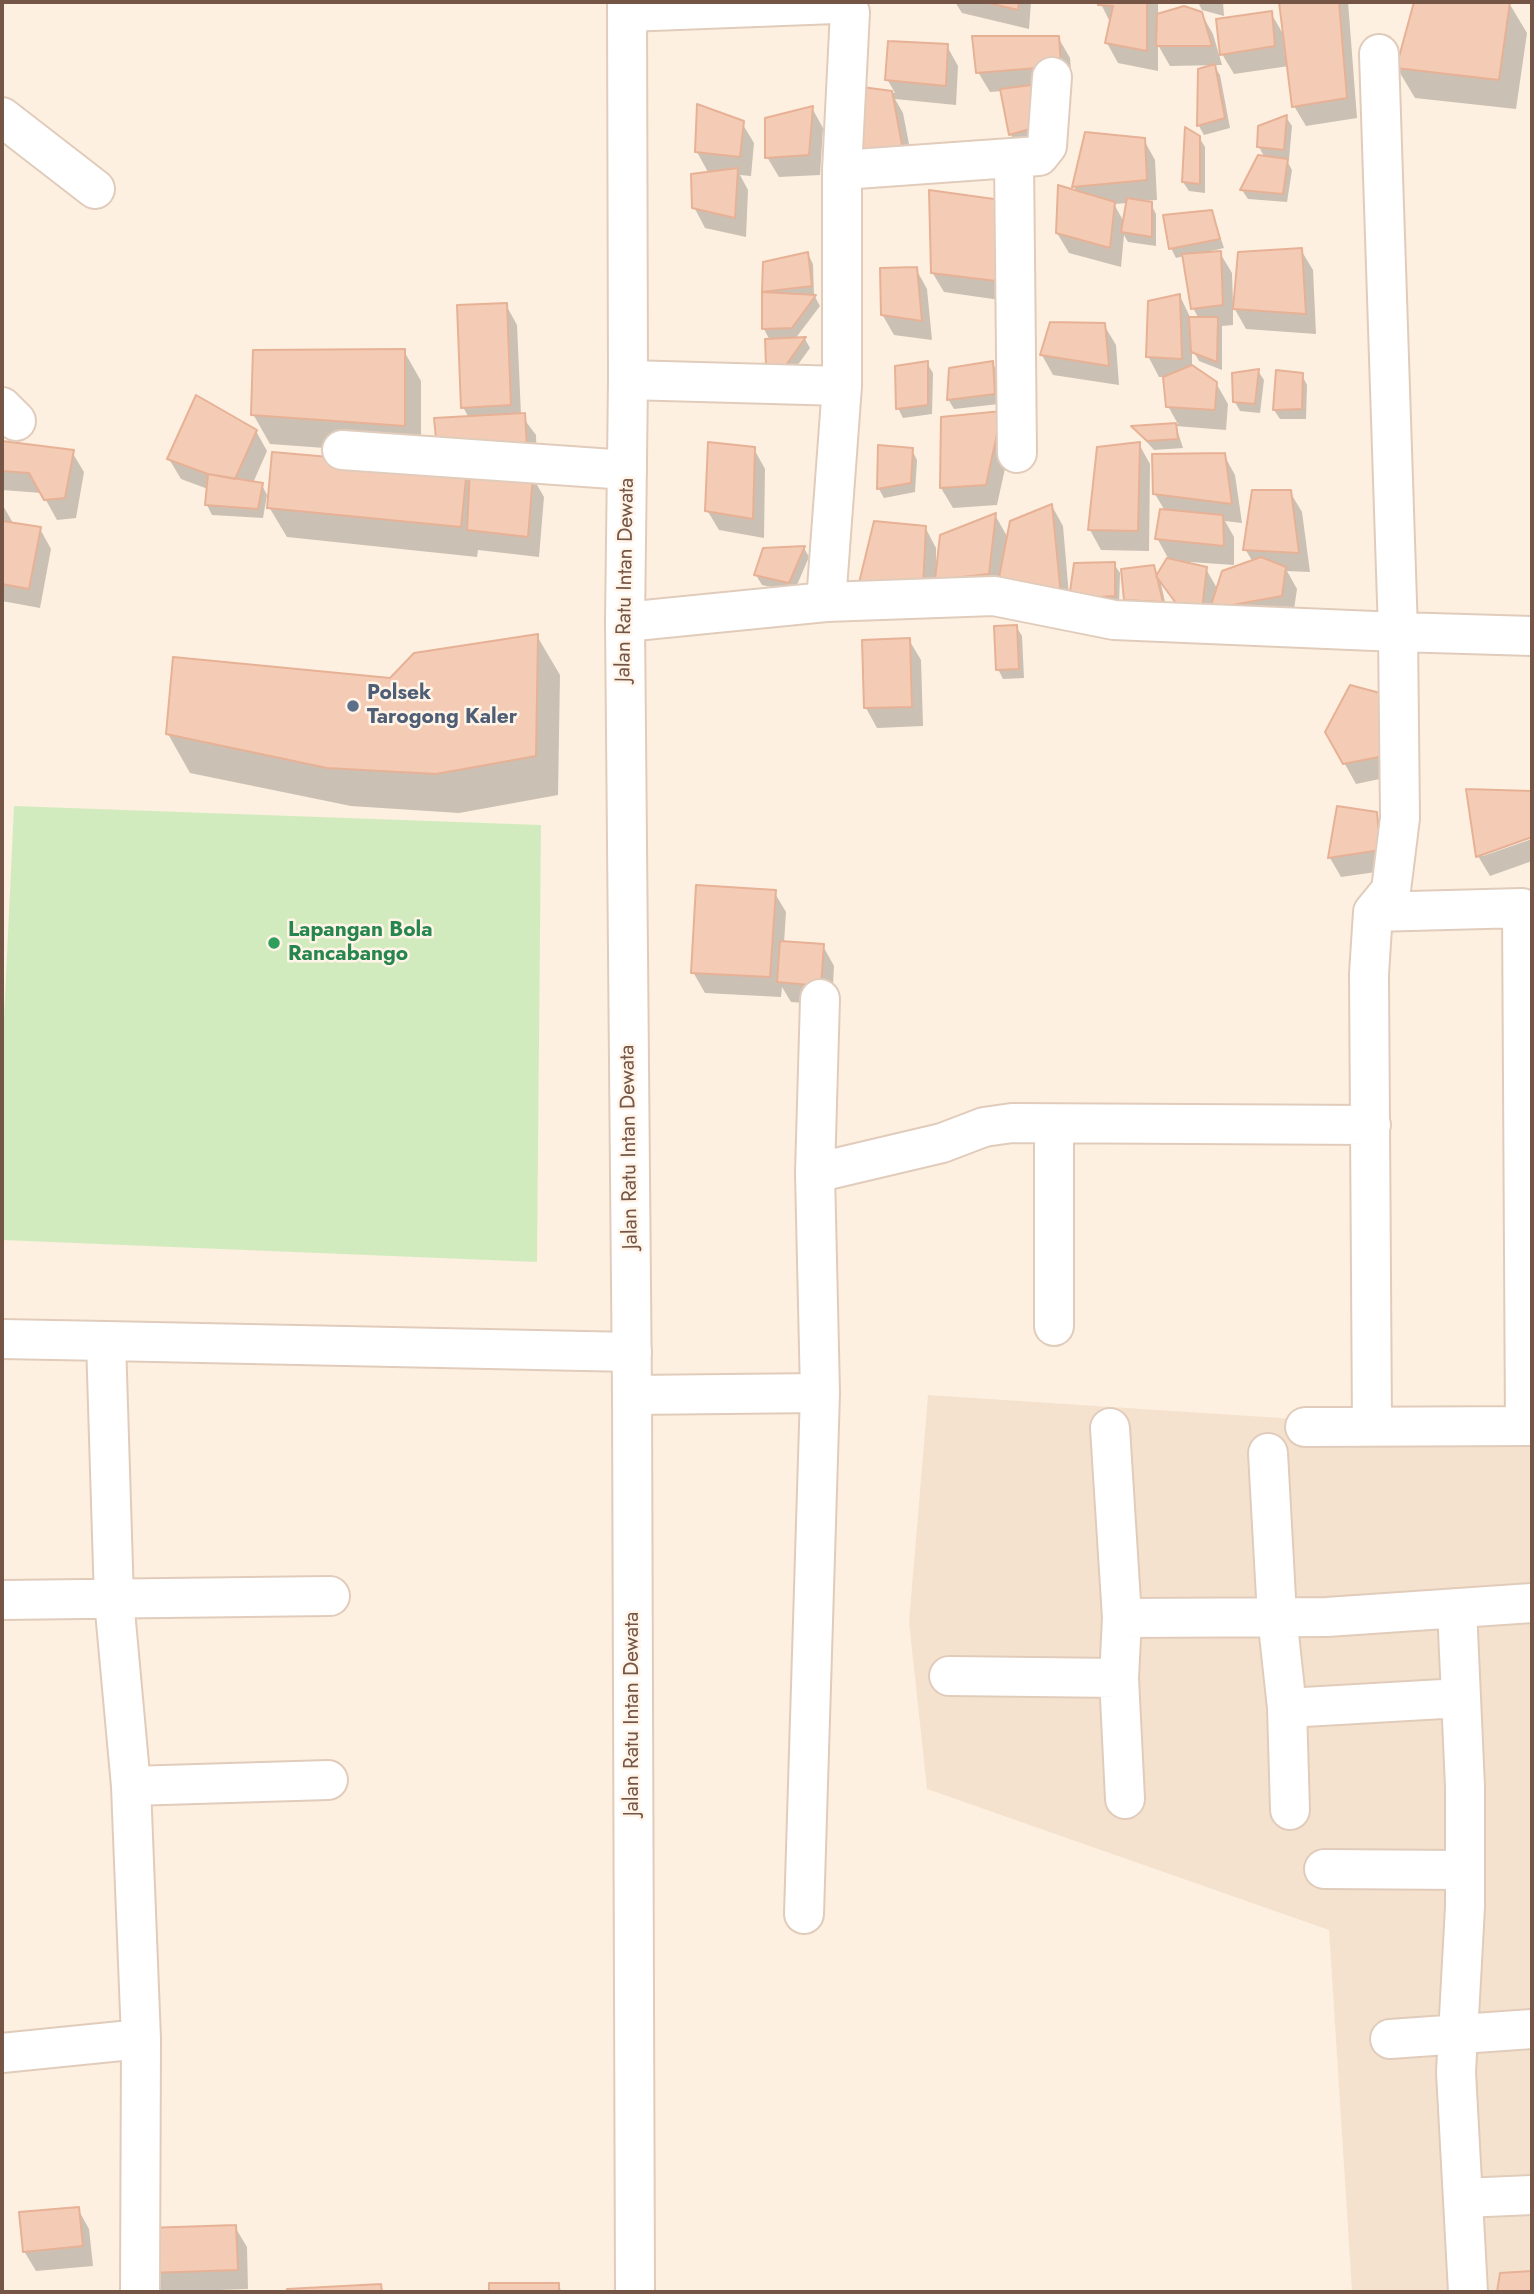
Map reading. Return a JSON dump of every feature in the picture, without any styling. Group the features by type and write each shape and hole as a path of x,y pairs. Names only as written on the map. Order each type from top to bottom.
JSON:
{"street":[{"path":"627,7 835,4 850,12 852,27 842,170 842,386 826,602"},
{"name":"Jalan Ratu Intan Dewata","path":"627,7 628,380 625,622 632,1352 635,2292"},
{"path":"1372,1426 1369,974 1373,912 1391,890 1400,818 1398,632 1379,54"},
{"path":"842,170 1039,156 1048,146 1052,77"},
{"path":"2,117 95,189"},
{"path":"1014,159 1017,453"},
{"path":"628,380 842,386"},
{"path":"342,450 627,470"},
{"path":"625,622 826,602 994,596 1114,620 1532,636"},
{"path":"1305,1427 1529,1426 1527,908 1373,912"},
{"path":"804,1914 820,1392 815,1173 820,999"},
{"path":"815,1173 942,1143 984,1127 1012,1123 1371,1125"},
{"path":"1054,1124 1054,1326"},
{"path":"2,1339 632,1352"},
{"path":"106,1341 114,1600 131,1786 141,2039 141,2292"},
{"path":"632,1395 820,1392"},
{"path":"1110,1428 1122,1618 1119,1678 1125,1799"},
{"path":"1268,1453 1276,1616 1287,1708 1290,1810"},
{"path":"2,1600 330,1596"},
{"path":"1122,1618 1327,1617 1532,1603"},
{"path":"1457,1608 1465,1787 1465,1907 1456,2071 1468,2292"},
{"path":"949,1675 1119,1678"},
{"path":"1287,1708 1460,1698"},
{"path":"131,1786 328,1780"},
{"path":"1324,1869 1463,1870"},
{"path":"1391,2039 1532,2029"},
{"path":"2,2053 141,2039"},
{"path":"1463,2198 1532,2194"}],"shaded area":[{"path":"928,1395 1281,1418 1532,1447 1532,2292 1352,2292 1329,1930 927,1789 909,1622"}],"green space":[{"name":"Lapangan Bola Rancabango","path":"14,806 541,825 537,1262 2,1240 2,1061"}],"building":[{"path":"984,2 1019,2 1018,10"},
{"path":"1098,2 1147,2 1147,51 1105,43 1113,6 1098,5"},
{"path":"1279,2 1339,2 1347,98 1292,107"},
{"path":"1414,2 1510,2 1499,80 1396,68"},
{"path":"1184,6 1202,12 1212,46 1156,46 1157,14"},
{"path":"1272,11 1275,46 1220,55 1216,19"},
{"path":"972,36 1059,36 1061,66 976,73"},
{"path":"888,41 948,44 946,86 885,80"},
{"path":"1215,64 1225,118 1197,126 1198,69"},
{"path":"1039,84 1033,128 1009,135 1000,89"},
{"path":"862,87 892,91 903,150 862,156"},
{"path":"697,104 744,121 740,157 695,152"},
{"path":"813,106 809,155 765,158 765,118"},
{"path":"1287,115 1284,150 1257,147 1258,126"},
{"path":"1185,127 1200,136 1200,184 1182,182"},
{"path":"1085,132 1145,138 1147,180 1072,187"},
{"path":"1258,155 1288,159 1283,194 1240,190"},
{"path":"738,168 735,218 692,208 691,174"},
{"path":"1058,185 1115,202 1110,248 1056,233"},
{"path":"929,190 1001,200 1004,282 931,273"},
{"path":"1127,198 1152,202 1152,237 1121,232"},
{"path":"1212,210 1220,239 1169,249 1163,215"},
{"path":"1302,248 1306,314 1233,309 1238,252"},
{"path":"1221,251 1223,305 1191,309 1182,254"},
{"path":"808,252 812,286 762,292 763,262"},
{"path":"917,267 922,321 881,315 880,268"},
{"path":"762,292 816,295 792,328 762,329"},
{"path":"1180,294 1182,359 1146,357 1148,301"},
{"path":"507,303 511,405 461,408 457,305"},
{"path":"1189,317 1218,317 1217,362 1191,352"},
{"path":"1050,322 1105,323 1109,366 1040,355"},
{"path":"806,337 784,368 766,365 765,339"},
{"path":"405,349 405,426 251,415 253,350"},
{"path":"928,361 928,405 896,409 895,366"},
{"path":"993,361 995,394 947,400 949,368"},
{"path":"1192,365 1217,382 1215,410 1166,407 1163,377"},
{"path":"1259,369 1255,404 1233,402 1232,373"},
{"path":"1276,370 1303,373 1302,409 1273,410"},
{"path":"196,395 257,430 235,479 208,474 167,459"},
{"path":"1002,411 986,485 940,488 941,417"},
{"path":"525,413 527,447 437,449 434,418"},
{"path":"1176,423 1178,439 1147,441 1131,426"},
{"path":"2,441 74,450 65,498 44,500 29,473 2,471"},
{"path":"708,442 755,447 753,519 705,511"},
{"path":"1140,442 1138,531 1088,530 1097,447"},
{"path":"878,445 913,448 911,483 877,489"},
{"path":"272,452 467,469 461,527 267,508"},
{"path":"1225,453 1232,504 1153,494 1152,454"},
{"path":"470,469 533,475 528,537 467,530"},
{"path":"208,474 263,483 258,509 205,505"},
{"path":"1252,490 1291,490 1299,553 1243,550"},
{"path":"1052,504 1061,596 997,588 1010,521"},
{"path":"1160,509 1223,515 1224,546 1155,539"},
{"path":"996,513 989,574 935,580 940,535"},
{"path":"2,521 41,527 29,589 2,584"},
{"path":"874,521 926,526 923,588 859,583"},
{"path":"805,546 789,583 754,575 763,548"},
{"path":"1261,557 1286,567 1282,596 1210,609 1222,571"},
{"path":"1167,558 1207,567 1202,609 1181,610 1156,576"},
{"path":"1115,562 1115,596 1069,599 1074,563"},
{"path":"1154,565 1163,602 1124,600 1121,569"},
{"path":"1017,625 1019,669 996,670 994,626"},
{"name":"Polsek Tarogong Kaler","path":"538,634 536,756 436,774 327,768 166,734 173,657 390,678 414,653"},
{"path":"910,638 912,707 864,708 862,640"},
{"path":"1350,685 1380,693 1384,756 1343,764 1325,732"},
{"path":"1466,789 1531,791 1532,837 1476,857"},
{"path":"1337,806 1377,812 1380,850 1328,858"},
{"path":"696,885 776,890 770,977 691,973"},
{"path":"780,941 824,944 821,986 777,982"},
{"path":"79,2207 83,2246 23,2252 19,2212"},
{"path":"236,2225 238,2270 148,2273 147,2228"},
{"path":"1532,2271 1532,2292 1497,2292 1500,2273"},
{"path":"489,2283 559,2283 559,2292 489,2292"},
{"path":"381,2284 382,2292 287,2292 287,2289"}],"place":[{"name":"Polsek Tarogong Kaler","path":"353,706"},
{"name":"Lapangan Bola Rancabango","path":"274,943"}]}
